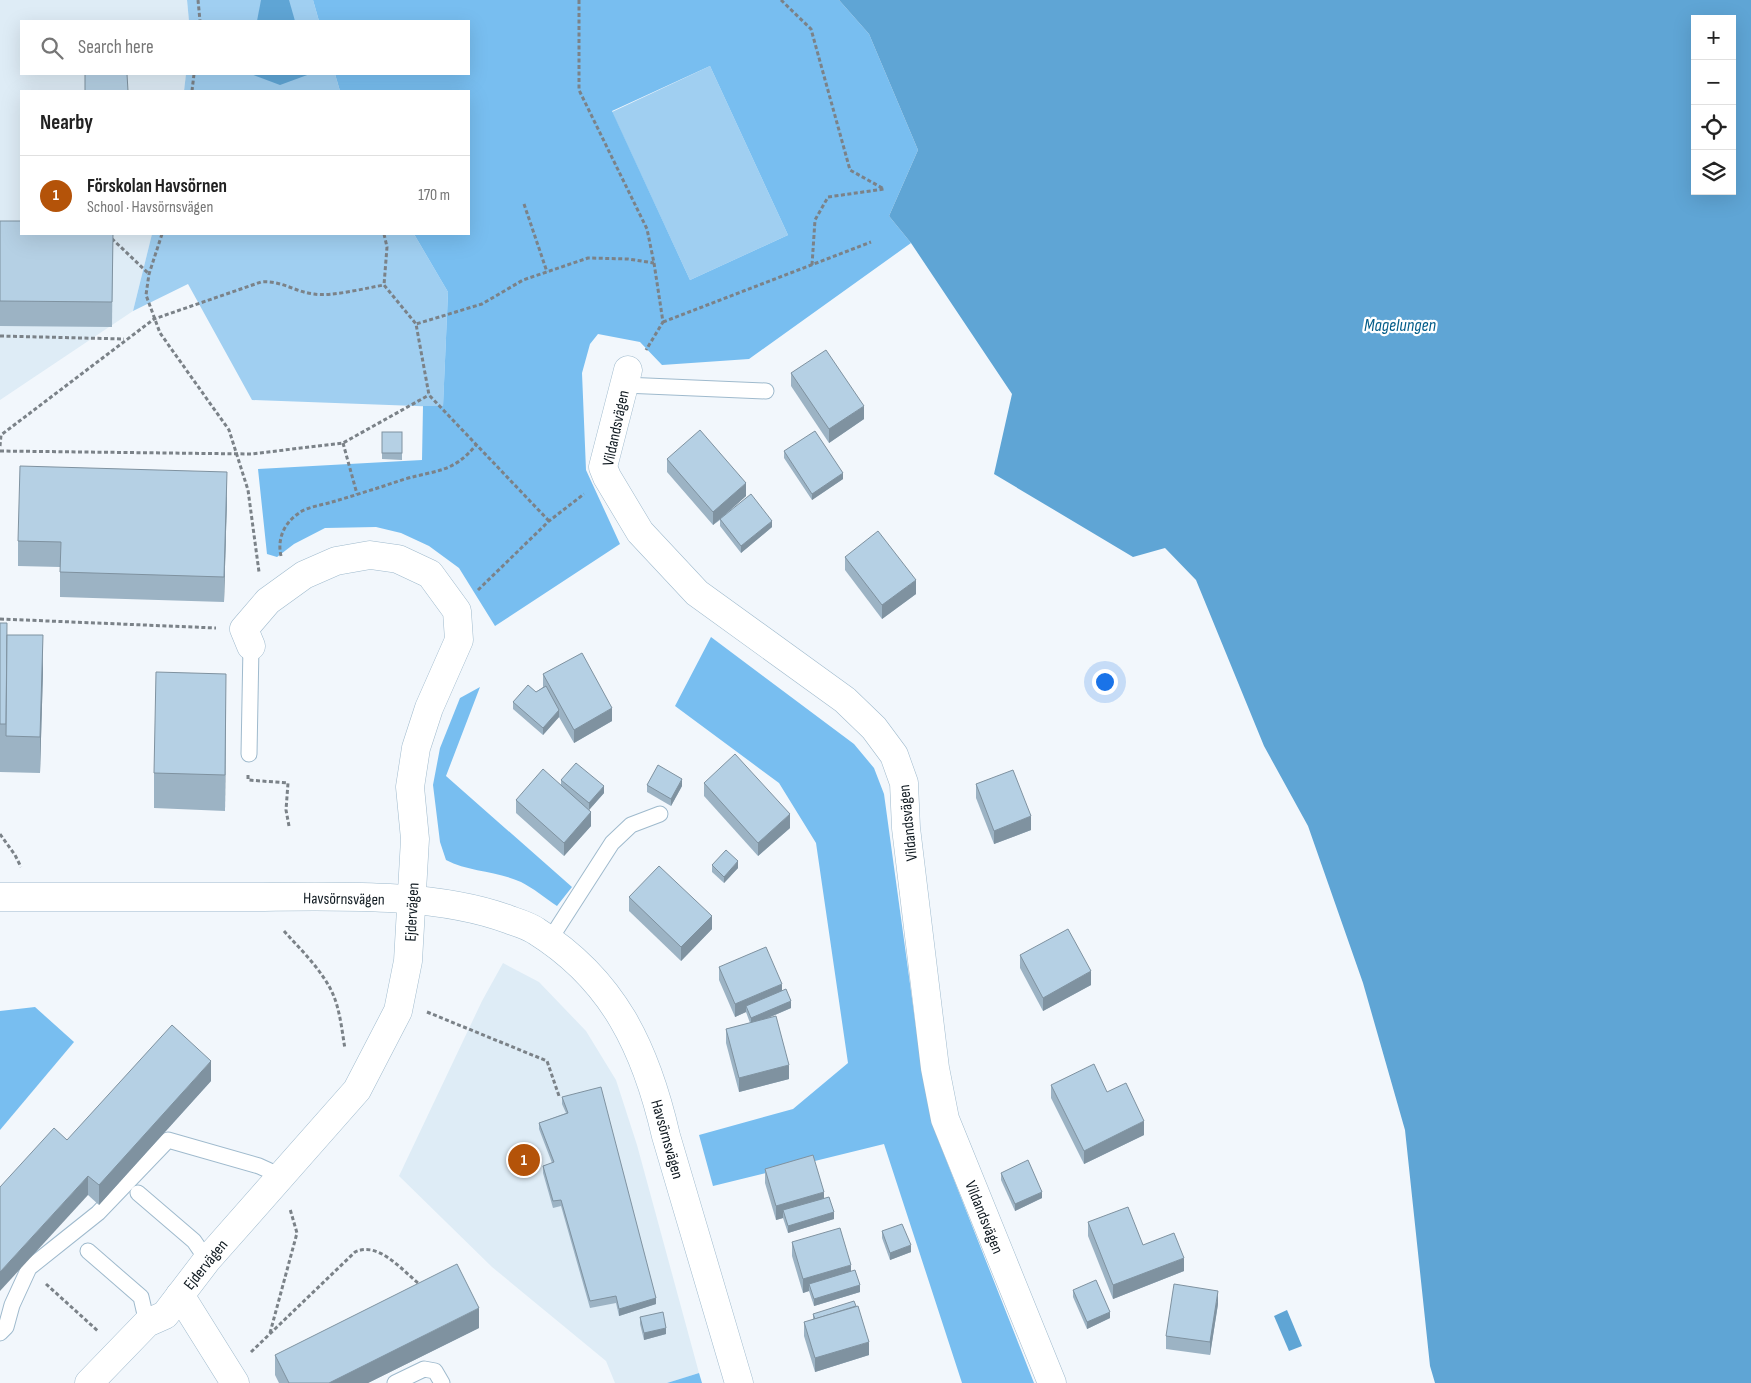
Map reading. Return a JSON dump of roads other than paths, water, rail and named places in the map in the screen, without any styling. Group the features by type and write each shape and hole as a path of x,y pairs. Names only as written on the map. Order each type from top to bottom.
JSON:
{"street":[{"name":"Vildandsvägen","path":"626,378 604,467 607,477 640,532 697,593 845,700 874,728 894,755 904,783 906,828 935,1068 945,1119 1052,1383"},
{"name":"Ejdervägen","path":"89,1383 147,1322 164,1315 207,1260 357,1090 398,1011 408,960 412,901 415,839 410,787 416,748 429,708 459,640 457,611 430,574 398,559 370,555 336,561 304,575 268,601 248,638"},
{"name":"Havsörnsvägen","path":"0,897 351,897 412,901 482,910 535,930 574,959 596,981 620,1014 640,1047 659,1102 666,1136 739,1383"},
{"path":"180,1295 234,1383"}],"lane":[{"path":"626,378 766,391"},
{"path":"248,638 249,754"},
{"path":"549,941 612,843 631,825 660,814"},
{"path":"0,1333 6,1327 12,1304 29,1268 98,1212 168,1140 259,1166 281,1176"},
{"path":"138,1193 194,1241 207,1260"},
{"path":"88,1251 141,1297 147,1322"},
{"path":"395,1383 424,1369 435,1372 442,1383"}],"water":[{"path":"261,0 289,0 295,20 257,20"},
{"name":"Magelungen","path":"839,0 1751,0 1751,1383 1435,1383 1430,1366 1405,1130 1363,983 1308,826 1264,746 1196,580 1165,548 1133,557 994,474 1012,394 911,243 889,216 918,150 869,34"},
{"path":"254,75 307,75 280,85"},
{"path":"1287,1310 1302,1346 1289,1351 1274,1316"}],"place":[{"name":"Förskolan Havsörnen","path":"524,1160"}]}
